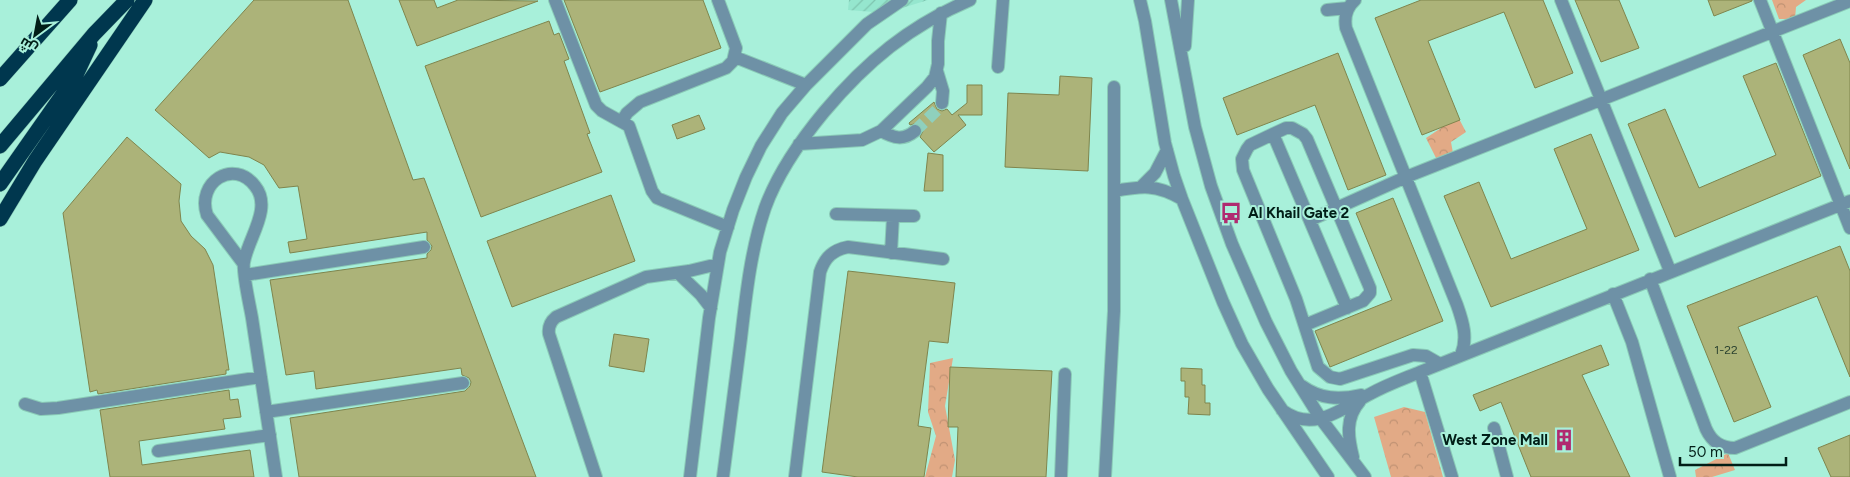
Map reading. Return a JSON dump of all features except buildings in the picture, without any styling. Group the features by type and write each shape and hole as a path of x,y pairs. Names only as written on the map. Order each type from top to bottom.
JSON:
{"highway":[{"path":"0,79 70,0"},
{"path":"0,146 94,34 126,0"},
{"path":"0,219 35,161 145,0"},
{"path":"0,184 75,77 90,48 94,34"}],"street":[{"path":"555,0 596,105 606,114 622,121 631,130 652,191 657,198 728,227"},
{"path":"622,121 627,113 640,102 730,65 735,57 736,48 718,0"},
{"path":"690,477 718,264 728,227 746,177 761,146 782,113 806,85 867,24 902,0"},
{"path":"723,477 744,312 755,248 765,209 775,184 799,144 840,93 871,62 904,35 941,13 970,0"},
{"path":"998,66 1003,0"},
{"path":"1140,0 1167,150 1182,199 1242,344 1282,410 1328,477"},
{"path":"1171,0 1195,127 1221,216 1266,322 1300,385 1321,419 1365,477"},
{"path":"1184,64 1188,0"},
{"path":"1561,0 1670,271"},
{"path":"1760,0 1845,202 1850,228"},
{"path":"1310,220 1406,177 1850,1"},
{"path":"1327,10 1351,4"},
{"path":"1351,4 1345,14 1346,28 1461,316 1465,340 1461,355"},
{"path":"941,13 937,71 943,91 942,103"},
{"path":"735,57 806,85"},
{"path":"799,144 862,140 881,131 928,87 937,71"},
{"path":"1105,477 1114,311 1114,87"},
{"path":"1305,325 1367,298 1370,288 1304,134 1292,128 1286,128 1250,145 1242,159 1243,170 1305,325 1318,367 1330,377 1340,379 1413,354 1426,356 1440,364"},
{"path":"881,131 896,138 908,136 915,130"},
{"path":"1273,134 1346,308"},
{"path":"1141,186 1155,173 1167,150"},
{"path":"244,269 206,215 204,207 204,200 209,186 220,177 226,175 241,175 248,178 260,195 261,211 244,269 276,477"},
{"path":"1114,191 1141,186 1162,189 1182,199"},
{"path":"1282,410 1300,419 1321,419 1335,414 1371,394 1420,372 1845,202"},
{"path":"836,214 914,216"},
{"path":"891,253 893,216"},
{"path":"795,477 822,265 830,254 848,247 943,260"},
{"path":"244,269 424,248"},
{"path":"596,477 549,334 550,324 556,317 646,277 678,273 718,264"},
{"path":"678,273 696,289 711,308"},
{"path":"1650,279 1706,429 1709,436 1720,446 1734,448 1850,402"},
{"path":"1613,294 1632,342 1670,477"},
{"path":"1420,372 1452,477"},
{"path":"1061,477 1065,374"},
{"path":"25,404 41,408 58,408 261,377"},
{"path":"266,412 462,383"},
{"path":"1300,385 1314,394 1330,398 1347,398 1371,394"},
{"path":"1354,462 1348,439 1348,423 1354,409 1364,398 1371,394"},
{"path":"1494,428 1507,477"},
{"path":"158,451 270,435"}],"shaded area":[{"path":"849,0 928,0 886,13 848,10"}],"green space":[{"path":"1772,0 1806,0 1796,7 1795,19 1779,19"},
{"path":"1456,113 1466,132 1451,142 1453,153 1437,160 1426,138 1441,128 1442,119"},
{"path":"953,358 945,406 955,460 952,477 925,477 936,436 928,412 930,363"},
{"path":"1404,407 1425,412 1443,477 1391,477 1374,417"},
{"path":"1728,453 1735,470 1712,477 1696,477 1695,470"}],"tunnel":[{"path":"915,131 942,103"}],"place":[{"name":"Al Khail Gate 2","path":"1231,213"},
{"name":"West Zone Mall","path":"1564,440"}]}
